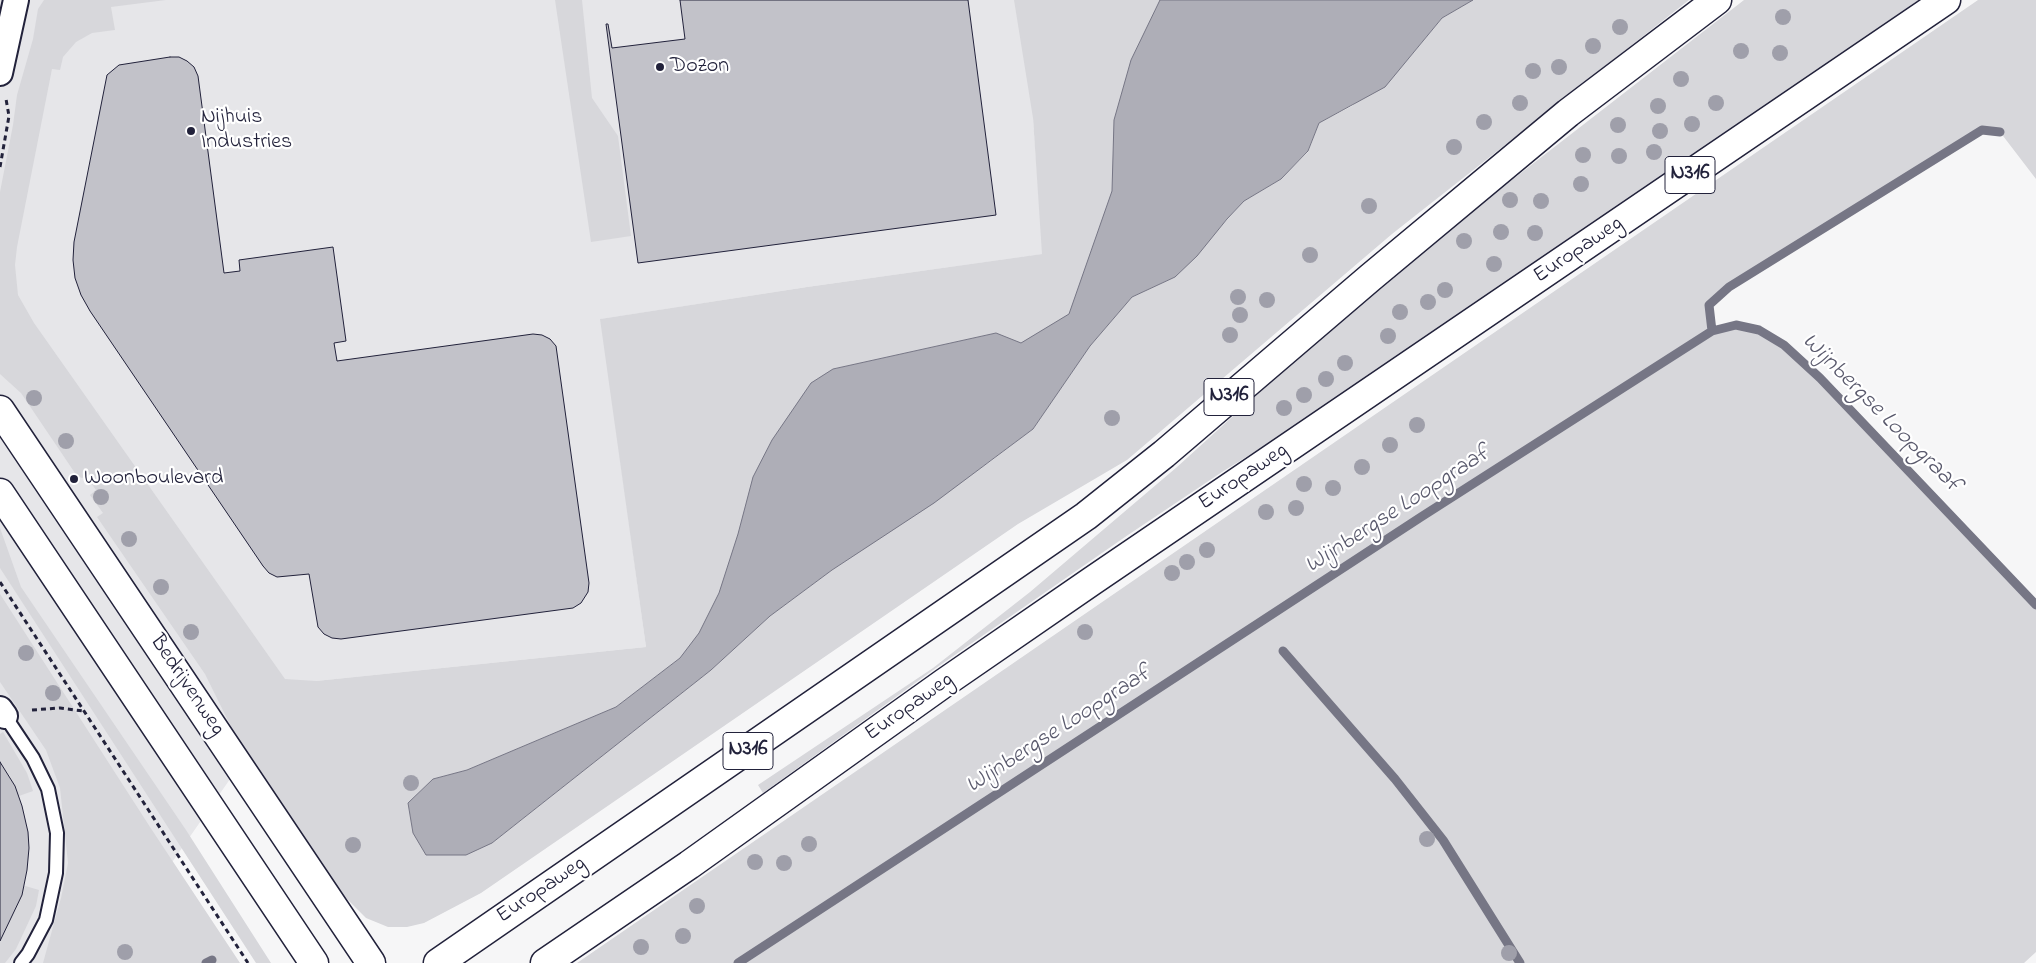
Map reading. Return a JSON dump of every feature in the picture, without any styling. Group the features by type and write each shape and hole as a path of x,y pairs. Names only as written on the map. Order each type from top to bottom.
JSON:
{"main road":[{"name":"Europaweg","path":"438,963 1086,516 1164,454 1371,277 1568,113 1717,0"},
{"name":"Europaweg","path":"545,963 689,865 944,683 1092,581 1946,0"},
{"name":"Bedrijvenweg","path":"0,410 371,963"},
{"path":"0,493 314,963"}],"street":[{"path":"0,73 16,0"}],"lane":[{"path":"2,713 33,758 48,790 57,833 56,873 46,920 28,954 21,963"}],"path":[{"path":"0,73 9,116 0,167"},
{"path":"0,582 248,963"},
{"path":"2,713 60,708 84,711"}],"shaded area":[{"path":"0,0 1031,0 1033,118 1043,254 807,287 601,319 646,647 297,683 106,957 97,963 0,963"},
{"path":"44,0 166,0 111,7 115,30 92,33 76,42 63,57 60,70 52,69 17,247 15,265 18,295 34,323 285,679 316,681 646,647 600,319 807,287 1042,254 1033,118 1014,0 1175,0 1158,4 1154,12 1133,212 1039,381 996,333 833,369 767,591 616,707 467,770 433,779 408,803 413,833 492,843 711,670 770,616 832,570 991,461 1033,429 1090,346 1132,297 1175,277 1244,201 1281,179 1308,152 1319,123 1352,106 1409,58 1442,18 1473,0 1689,0 1392,234 1127,460 1018,524 481,893 424,923 407,927 388,927 366,918 340,892 294,830 250,765 205,674 97,517 103,513 90,495 96,490 86,476 82,478 77,476 21,393 0,374 0,192 17,95 33,39 38,9"},
{"path":"555,0 582,0 592,98 618,136 631,236 591,242"},
{"path":"1160,0 1473,0 1442,18 1385,87 1319,123 1308,151 1281,179 1244,201 1197,256 1175,277 1132,297 1090,346 1033,429 934,503 832,570 770,616 711,670 492,843 466,855 426,855 413,833 408,803 433,779 467,770 616,707 680,658 699,633 719,593 738,534 753,477 772,440 811,383 833,369 996,333 1021,343 1069,314 1112,191 1114,120 1131,60"},
{"path":"1744,0 1919,0 1327,407 1222,472 1125,537 936,668 763,793 758,785 933,668 1030,592 1177,467 1318,339 1490,197"},
{"path":"1978,0 2036,0 2036,179 2000,132 1982,130 1729,287 1709,305 1713,331 1736,325 1759,330 1784,345 1820,378 2036,605 2036,952 2024,963 577,963"},
{"path":"0,528 21,587 186,830 271,963 256,963 0,568"},
{"path":"0,594 240,963 43,963 61,898 68,863 60,788 46,750 0,682"},
{"path":"3,732 27,773 33,791 19,796 10,776 0,762 0,734"},
{"path":"22,885 39,890 36,906 16,949 5,963 0,963 0,925"}],"building":[{"path":"680,0 968,0 996,215 638,263 606,24 608,24 612,48 685,39"},
{"path":"179,57 187,61 194,67 198,76 224,273 240,271 239,260 333,247 346,341 334,343 337,361 533,334 542,335 550,339 556,346 589,583 588,592 581,603 573,608 341,639 332,638 324,634 318,627 309,574 277,577 269,573 263,566 90,311 81,295 75,278 74,242 107,75 119,65"},
{"path":"0,762 15,786 22,806 28,832 29,848 22,895 0,941"}],"waterway":[{"path":"1712,331 1709,305 1729,287 1982,130 2000,132"},
{"name":"Wijnbergse Loopgraaf","path":"738,963 1421,517 1712,331 1736,325 1759,330 1784,345 1820,378 2036,605"},
{"path":"1283,651 1395,779 1443,840 1520,963"},
{"path":"206,963 212,960"}],"place":[{"name":"Dozon","path":"660,67"},
{"name":"Nijhuis Industries","path":"191,131"},
{"name":"Woonboulevard","path":"74,479"}]}
